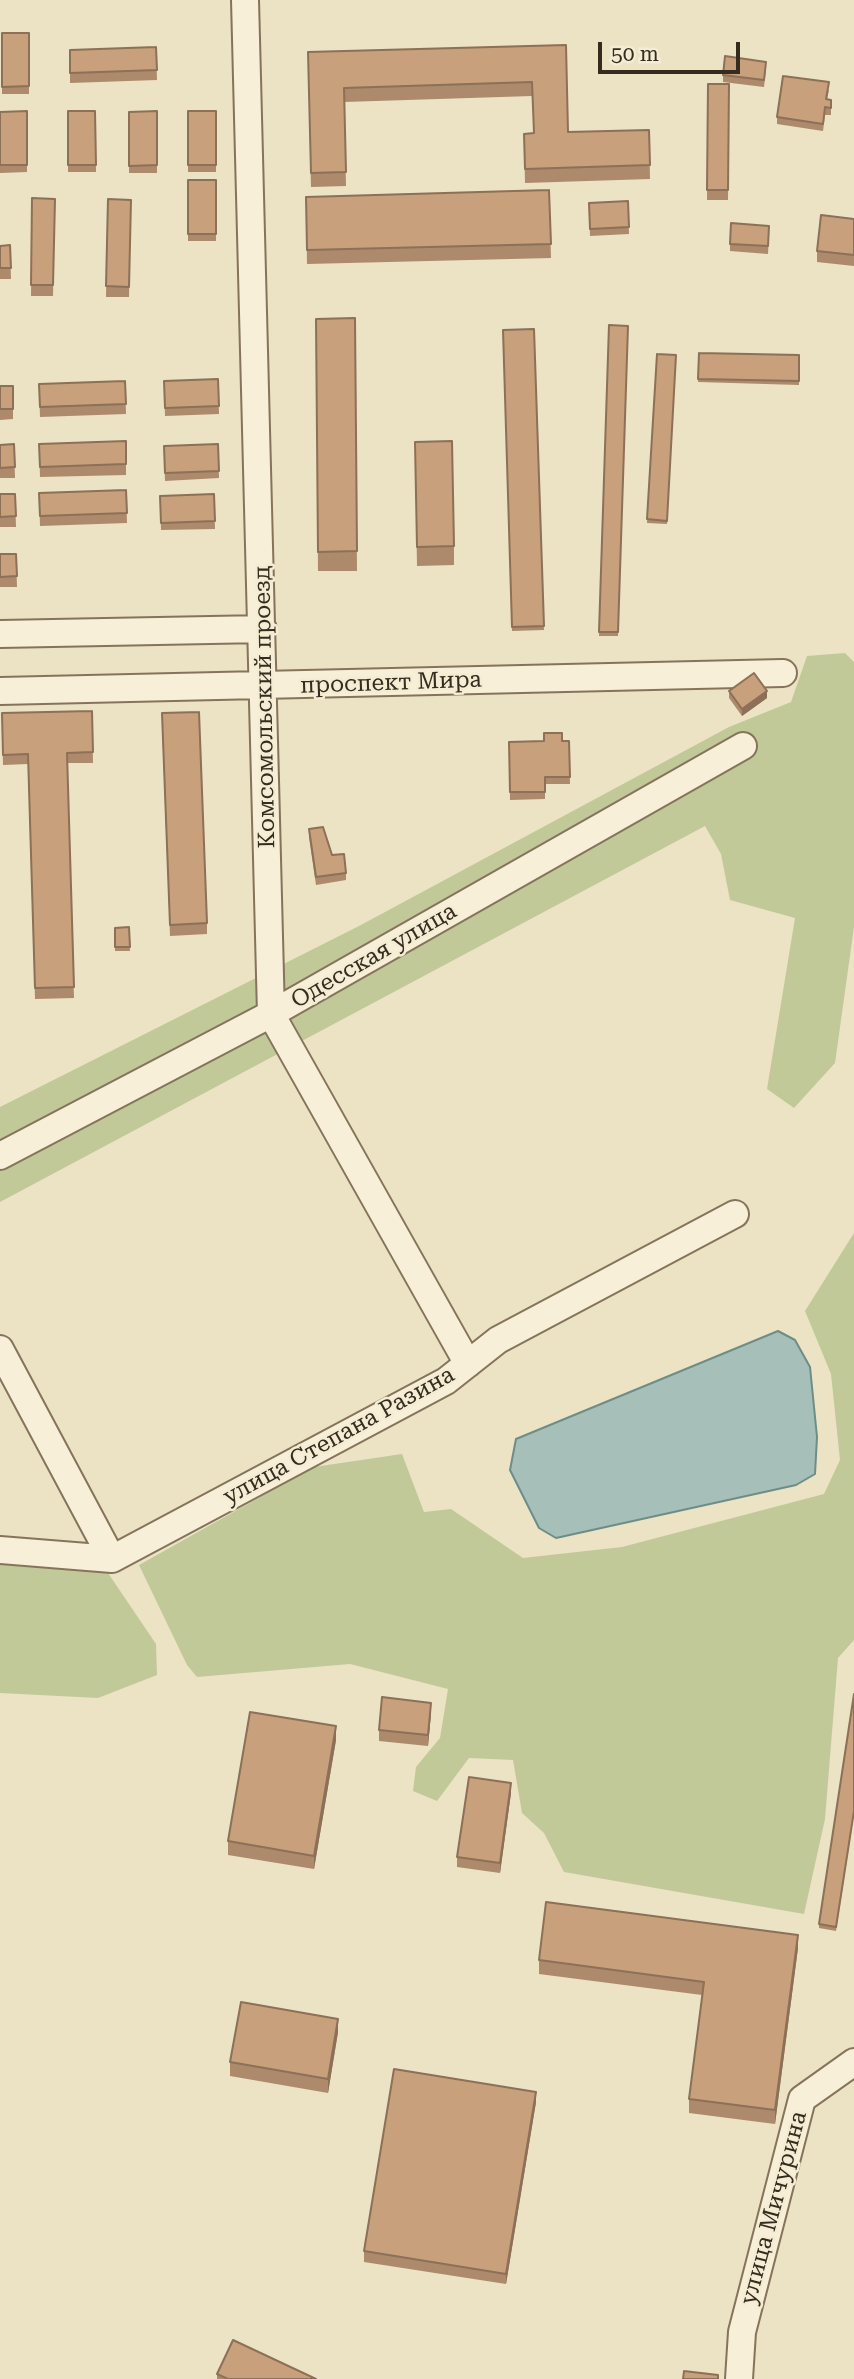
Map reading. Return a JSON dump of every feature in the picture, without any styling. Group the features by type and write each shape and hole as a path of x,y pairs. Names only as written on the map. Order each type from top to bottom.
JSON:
{"street":[{"name":"Комсомольский проезд","path":"245,0 271,1014 468,1364"},
{"path":"0,634 263,629"},
{"name":"проспект Мира","path":"0,691 783,673"},
{"name":"Одесская улица","path":"0,1156 271,1014 743,746"},
{"name":"улица Степана Разина","path":"112,1559 446,1381 498,1340 735,1214"},
{"path":"0,1349 112,1559"},
{"path":"0,1550 112,1559"},
{"name":"улица Мичурина","path":"739,2379 742,2332 802,2099 854,2062"}],"green space":[{"path":"845,653 854,662 854,927 835,1063 794,1108 767,1089 795,918 730,900 721,854 705,826 0,1202 0,1107 359,926 729,727 791,702 807,656"},
{"path":"854,1233 854,1640 838,1658 825,1819 804,1914 564,1872 544,1833 522,1813 513,1760 469,1758 437,1801 413,1791 416,1767 440,1738 448,1689 350,1664 197,1677 187,1665 139,1565 314,1467 402,1454 424,1512 451,1509 523,1558 622,1547 824,1494 840,1460 831,1374 805,1311"},
{"path":"0,1562 106,1570 156,1644 157,1675 98,1698 0,1693"}],"water":[{"path":"778,1331 795,1340 810,1367 817,1437 815,1474 796,1485 556,1538 539,1528 510,1470 516,1439"}],"building":[{"path":"2,33 29,33 29,86 2,87"},
{"path":"566,45 568,132 649,130 650,165 525,169 524,134 534,133 532,82 344,88 346,172 311,173 308,52"},
{"path":"156,47 157,70 70,73 70,50"},
{"path":"725,56 766,62 764,80 723,75"},
{"path":"783,76 829,82 826,99 831,100 831,108 825,107 823,124 777,117"},
{"path":"708,84 729,84 728,190 707,190"},
{"path":"27,111 27,165 0,165 0,112"},
{"path":"68,111 95,111 96,165 68,165"},
{"path":"157,111 157,165 129,166 129,112"},
{"path":"188,111 216,111 216,165 188,165"},
{"path":"188,180 216,180 216,234 188,234"},
{"path":"549,190 551,244 307,250 306,197"},
{"path":"32,198 55,199 53,285 31,285"},
{"path":"108,199 131,200 129,287 106,286"},
{"path":"628,201 629,227 590,229 589,203"},
{"path":"821,215 854,219 854,255 817,251"},
{"path":"731,223 769,226 768,246 730,244"},
{"path":"10,245 11,268 0,268 0,246"},
{"path":"355,318 357,551 318,552 316,319"},
{"path":"609,325 628,326 618,632 599,632"},
{"path":"534,329 544,626 512,627 503,330"},
{"path":"699,353 799,355 799,381 698,379"},
{"path":"657,354 676,355 667,521 647,519"},
{"path":"218,379 219,406 165,408 164,381"},
{"path":"125,381 126,404 40,407 39,384"},
{"path":"0,386 13,386 13,409 0,409"},
{"path":"126,441 126,464 40,467 39,444"},
{"path":"452,441 454,546 417,547 415,442"},
{"path":"14,444 15,467 0,468 0,445"},
{"path":"218,444 219,471 165,473 164,446"},
{"path":"126,490 127,513 40,516 39,493"},
{"path":"0,494 15,494 16,516 0,517"},
{"path":"214,494 215,521 161,523 160,496"},
{"path":"0,554 16,554 17,576 0,577"},
{"path":"754,673 767,691 742,709 729,691"},
{"path":"92,711 93,752 67,753 74,987 35,988 28,754 3,755 2,713"},
{"path":"199,712 207,923 170,925 162,713"},
{"path":"544,733 562,733 562,741 569,741 570,777 545,777 545,792 510,792 509,742 544,741"},
{"path":"323,827 332,855 344,854 346,873 316,877 309,829"},
{"path":"129,927 130,947 115,947 115,928"},
{"path":"854,1694 854,1811 836,1927 819,1924"},
{"path":"382,1697 431,1703 428,1735 379,1730"},
{"path":"250,1712 336,1726 314,1856 228,1841"},
{"path":"469,1777 511,1783 500,1863 457,1857"},
{"path":"546,1902 798,1935 775,2110 689,2099 704,1982 539,1960"},
{"path":"241,2002 338,2019 328,2079 230,2062"},
{"path":"394,2069 536,2092 506,2274 364,2251"},
{"path":"233,2340 316,2379 228,2379 217,2374"},
{"path":"684,2371 718,2375 718,2379 683,2379"}]}
